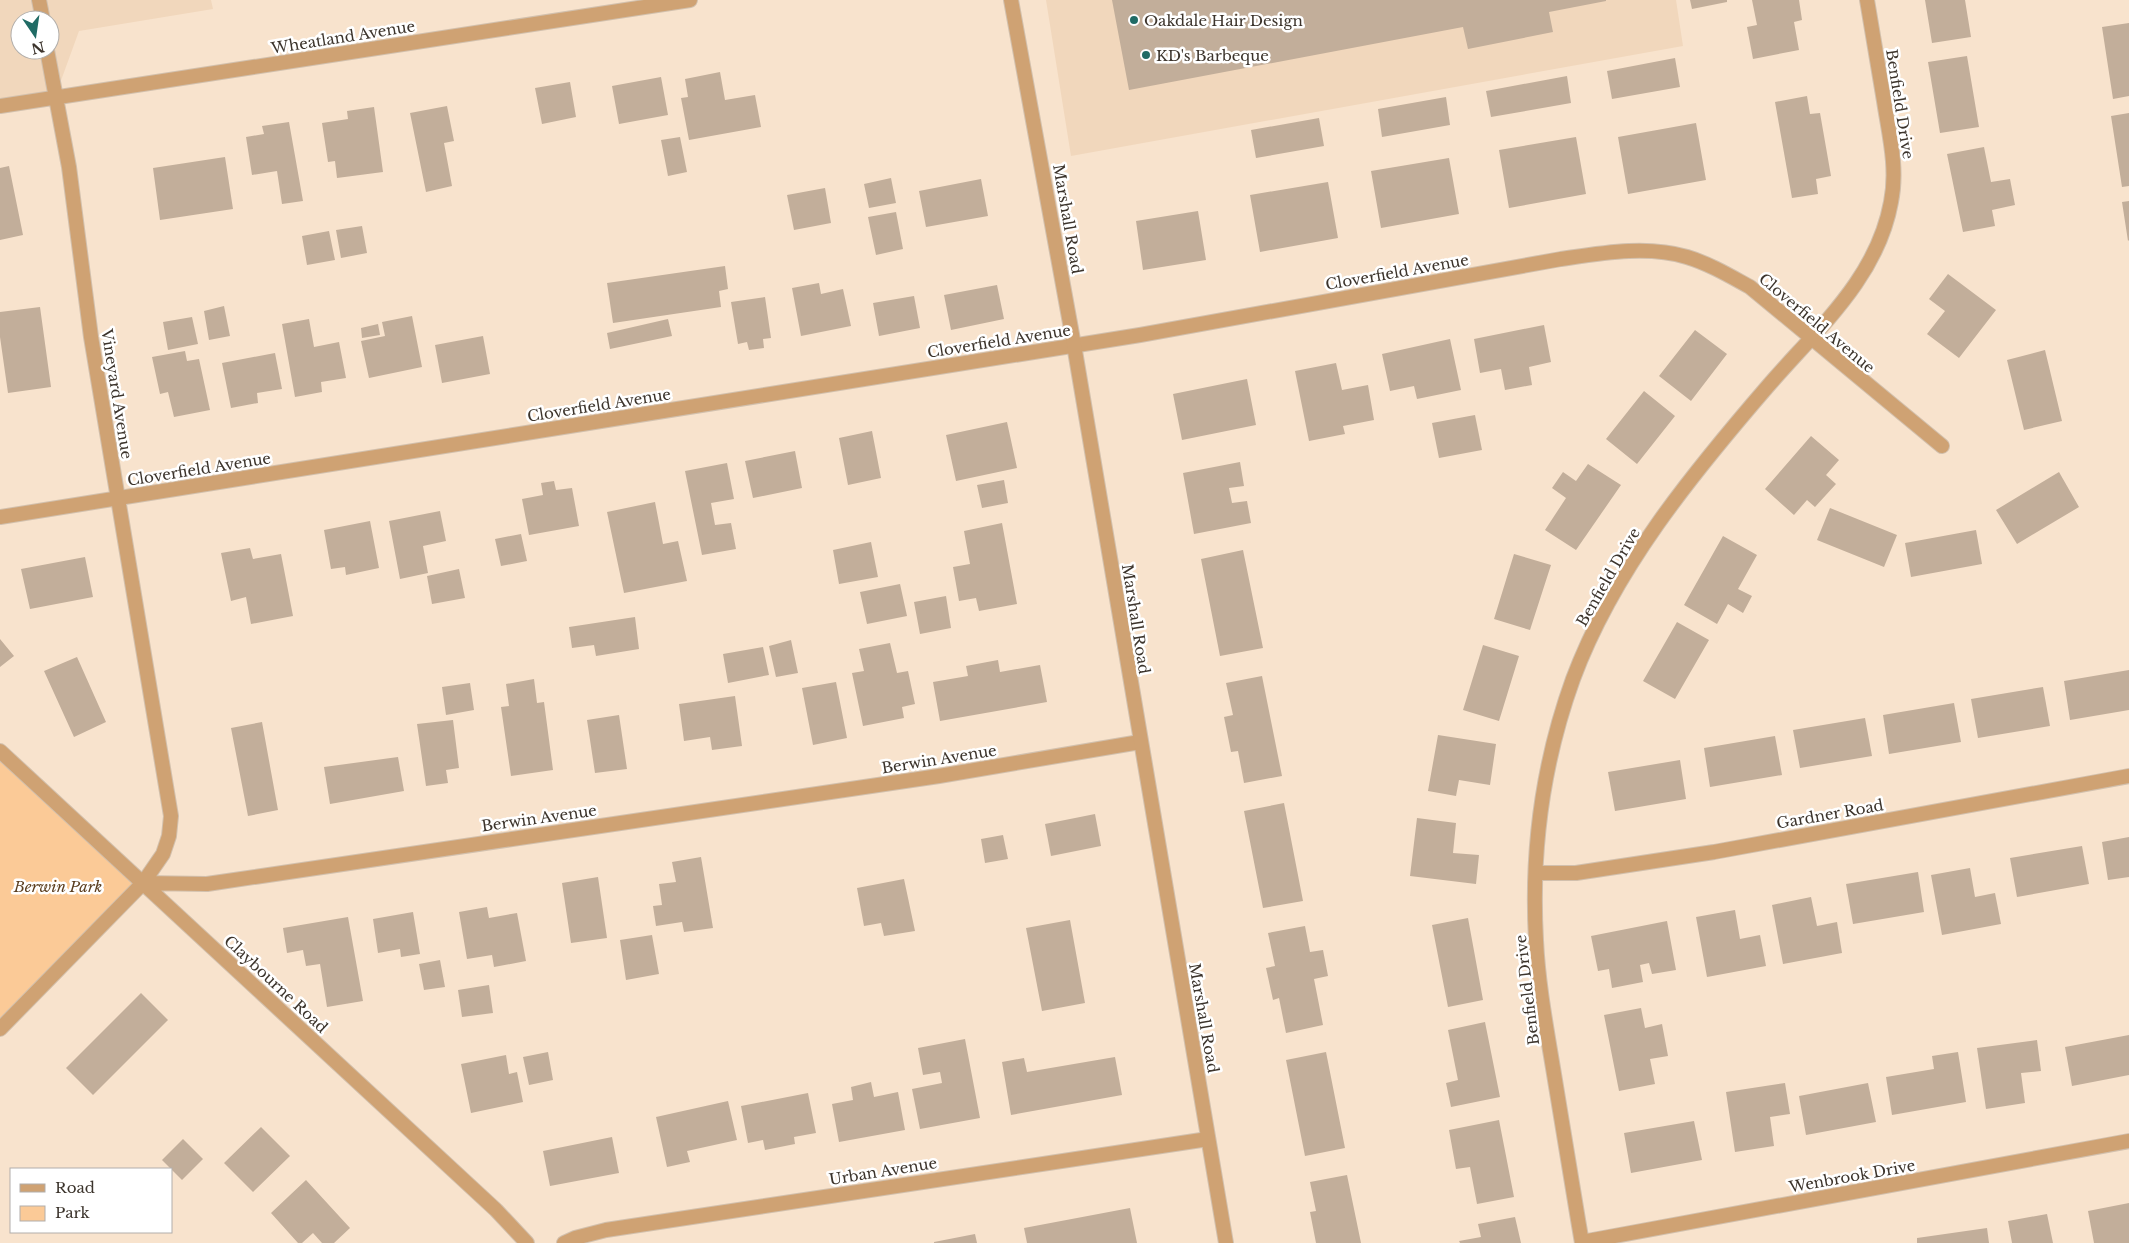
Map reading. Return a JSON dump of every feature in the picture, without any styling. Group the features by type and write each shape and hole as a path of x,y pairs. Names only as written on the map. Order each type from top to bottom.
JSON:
{"street":[{"name":"Wheatland Avenue","path":"0,106 690,0"},
{"name":"Marshall Road","path":"1011,0 1074,345 1226,1243"},
{"name":"Benfield Drive","path":"1582,1243 1540,990 1536,941 1536,873 1539,819 1548,770 1568,695 1593,631 1611,596 1667,510 1767,387 1854,287 1870,264 1885,232 1892,198 1894,161 1867,0"},
{"name":"Vineyard Avenue","path":"49,60 69,167 91,337 171,816 169,836 163,854 143,883"},
{"name":"Cloverfield Avenue","path":"0,517 1074,345 1561,259 1603,253 1654,251 1687,257 1718,269 1750,287 1942,446"},
{"name":"Berwin Avenue","path":"143,883 216,882 939,776 1140,742"},
{"name":"Claybourne Road","path":"0,751 496,1210 527,1243"},
{"name":"Gardner Road","path":"1536,873 1576,873 1714,852 2129,776"},
{"path":"0,1029 143,883"},
{"name":"Urban Avenue","path":"564,1243 575,1238 606,1230 1208,1139"},
{"name":"Wenbrook Drive","path":"1582,1243 2129,1141"}],"shaded area":[{"path":"0,0 211,0 213,9 79,31 55,97 0,106"},
{"path":"1046,0 1676,0 1683,46 1071,156"}],"green space":[{"name":"Berwin Park","path":"0,751 143,883 0,1029"}],"building":[{"path":"1112,0 1606,1 1549,12 1553,32 1468,49 1463,27 1129,90"},
{"path":"1690,0 1727,0 1727,2 1692,9"},
{"path":"1752,0 1799,0 1802,20 1794,22 1799,50 1753,59 1747,27 1757,25"},
{"path":"1925,0 1965,0 1971,37 1932,43"},
{"path":"2129,23 2129,96 2113,99 2102,27"},
{"path":"1967,56 1979,127 1940,133 1928,62"},
{"path":"1675,58 1680,87 1612,99 1607,71"},
{"path":"720,72 725,100 755,95 761,127 689,140 681,98 688,97 685,79"},
{"path":"1567,76 1571,103 1491,117 1486,91"},
{"path":"661,77 668,115 619,124 612,86"},
{"path":"570,82 576,117 542,124 535,88"},
{"path":"1807,96 1810,114 1820,113 1831,176 1816,179 1818,194 1792,198 1775,102"},
{"path":"1446,97 1450,125 1382,137 1378,109"},
{"path":"447,106 454,141 444,143 452,186 426,192 410,113"},
{"path":"374,107 383,172 337,178 335,161 328,162 322,123 348,119 347,111"},
{"path":"2129,113 2129,186 2122,187 2111,116"},
{"path":"1319,118 1324,146 1256,158 1251,130"},
{"path":"289,122 303,201 282,204 277,171 252,175 246,137 264,134 262,126"},
{"path":"1696,123 1706,180 1628,194 1618,137"},
{"path":"680,137 687,172 668,176 661,140"},
{"path":"1576,137 1586,194 1509,208 1499,150"},
{"path":"1984,147 1991,182 2010,179 2015,205 1992,210 1995,226 1963,232 1947,154"},
{"path":"225,157 233,209 160,220 153,168"},
{"path":"1449,158 1459,214 1381,228 1371,171"},
{"path":"9,166 23,235 0,240 0,168"},
{"path":"891,178 896,203 869,208 864,184"},
{"path":"981,179 988,216 926,227 919,191"},
{"path":"1328,182 1338,238 1260,252 1250,195"},
{"path":"825,188 831,223 794,230 787,195"},
{"path":"2129,201 2129,240 2128,241 2122,202"},
{"path":"1198,211 1206,260 1143,270 1136,221"},
{"path":"896,212 903,249 876,255 868,217"},
{"path":"362,226 367,253 341,258 336,230"},
{"path":"329,231 335,260 307,265 302,236"},
{"path":"725,266 728,289 719,291 721,307 613,323 607,283"},
{"path":"1948,274 1996,310 1959,358 1927,334 1945,311 1929,299"},
{"path":"819,283 821,294 843,289 851,326 801,336 792,288"},
{"path":"997,285 1004,319 951,330 944,295"},
{"path":"914,296 920,328 879,336 873,303"},
{"path":"765,297 771,338 763,339 764,348 749,350 747,342 738,344 731,302"},
{"path":"224,306 230,336 209,340 204,311"},
{"path":"40,307 51,387 8,393 0,337 0,312"},
{"path":"412,316 422,367 369,378 361,341 385,336 382,322"},
{"path":"192,317 198,344 168,350 163,322"},
{"path":"309,319 314,347 339,342 346,378 321,382 322,392 295,397 282,324"},
{"path":"668,319 672,336 610,349 607,333"},
{"path":"378,324 380,335 362,338 361,328"},
{"path":"1544,325 1551,362 1529,367 1532,385 1505,390 1501,369 1480,373 1474,339"},
{"path":"1695,330 1727,354 1691,401 1659,376"},
{"path":"483,336 490,374 442,383 435,345"},
{"path":"1450,339 1461,390 1417,399 1414,386 1390,391 1382,354"},
{"path":"2045,350 2062,421 2024,430 2007,360"},
{"path":"185,351 187,361 199,359 210,410 174,417 168,392 160,394 152,357"},
{"path":"275,353 282,389 257,393 258,403 231,408 222,363"},
{"path":"1336,363 1342,390 1368,385 1374,420 1343,426 1345,434 1309,441 1295,371"},
{"path":"1247,379 1256,425 1182,440 1173,394"},
{"path":"1644,391 1675,416 1637,464 1606,439"},
{"path":"1475,415 1482,450 1439,458 1432,423"},
{"path":"1007,422 1017,468 956,481 946,435"},
{"path":"872,431 881,478 848,485 839,438"},
{"path":"1811,436 1839,460 1826,475 1836,484 1815,507 1807,500 1794,515 1765,489"},
{"path":"795,451 802,488 753,498 745,461"},
{"path":"1240,462 1244,486 1229,488 1232,503 1247,501 1251,523 1194,534 1183,473"},
{"path":"727,463 734,499 711,503 715,525 731,523 736,549 702,555 685,471"},
{"path":"1588,464 1621,485 1576,550 1545,530 1566,498 1552,488 1563,472 1576,481"},
{"path":"2059,472 2079,507 2017,544 1996,510"},
{"path":"1004,480 1008,503 982,508 977,485"},
{"path":"554,481 556,490 572,488 579,526 529,535 522,499 543,495 541,483"},
{"path":"655,502 663,544 678,541 687,581 624,593 607,512"},
{"path":"1830,508 1897,535 1884,567 1817,540"},
{"path":"440,511 446,541 423,546 428,573 400,579 389,521"},
{"path":"370,521 379,568 346,575 345,567 331,569 324,530"},
{"path":"1002,523 1017,604 979,611 976,598 959,601 953,567 970,564 964,531"},
{"path":"1976,530 1982,564 1911,577 1905,543"},
{"path":"521,534 527,561 501,566 495,539"},
{"path":"1723,536 1757,555 1738,589 1752,596 1743,613 1728,604 1717,624 1684,605"},
{"path":"871,542 878,577 839,584 833,550"},
{"path":"250,548 253,559 281,554 293,616 251,624 246,597 231,601 221,553"},
{"path":"1243,550 1263,648 1220,656 1201,559"},
{"path":"1514,554 1551,565 1530,630 1494,619"},
{"path":"85,557 93,597 30,609 21,569"},
{"path":"459,569 465,598 432,604 427,576"},
{"path":"900,584 907,616 867,624 860,592"},
{"path":"946,596 951,628 920,634 914,602"},
{"path":"635,617 639,649 596,656 594,645 572,648 569,627"},
{"path":"1677,622 1709,640 1675,699 1643,681"},
{"path":"0,639 14,656 0,667"},
{"path":"791,640 798,673 776,677 769,646"},
{"path":"890,643 897,673 908,671 915,704 902,707 904,718 863,726 852,673 864,671 859,649"},
{"path":"1483,645 1519,656 1499,721 1463,710"},
{"path":"763,647 769,675 728,683 723,654"},
{"path":"77,657 106,722 74,737 44,671"},
{"path":"998,660 1000,672 1040,665 1047,702 940,721 933,682 968,676 966,666"},
{"path":"2129,670 2129,710 2070,720 2064,681"},
{"path":"1262,676 1282,776 1244,783 1238,751 1231,752 1224,717 1233,715 1226,683"},
{"path":"534,679 537,703 544,702 553,770 511,776 501,707 509,706 506,684"},
{"path":"836,682 847,738 813,745 802,688"},
{"path":"470,683 474,710 446,715 442,687"},
{"path":"2043,687 2050,726 1978,738 1971,699"},
{"path":"735,696 742,746 712,750 710,737 684,741 679,704"},
{"path":"1954,703 1961,742 1889,754 1883,715"},
{"path":"619,715 627,769 595,773 587,720"},
{"path":"1865,718 1872,756 1800,768 1793,730"},
{"path":"453,720 459,768 446,770 448,783 426,786 417,724"},
{"path":"262,722 278,810 248,816 231,728"},
{"path":"1438,735 1496,744 1490,785 1459,780 1456,796 1428,791"},
{"path":"1775,736 1782,775 1710,787 1704,748"},
{"path":"398,757 404,791 330,804 324,767"},
{"path":"1680,760 1686,799 1615,811 1608,772"},
{"path":"1284,803 1303,901 1263,908 1244,811"},
{"path":"1095,814 1101,846 1051,856 1045,824"},
{"path":"1417,818 1456,823 1453,853 1479,855 1476,884 1410,876"},
{"path":"1003,835 1008,859 985,863 981,839"},
{"path":"2129,837 2129,877 2108,880 2102,842"},
{"path":"2082,846 2089,884 2017,897 2010,858"},
{"path":"701,857 713,928 684,932 682,922 656,926 653,906 662,905 659,884 676,882 672,862"},
{"path":"1970,868 1975,897 1995,893 2001,924 1942,935 1931,875"},
{"path":"1918,872 1924,912 1853,924 1846,884"},
{"path":"598,877 607,938 571,943 562,883"},
{"path":"904,879 915,931 884,936 881,923 864,926 857,888"},
{"path":"1811,897 1817,926 1837,922 1842,953 1783,964 1772,905"},
{"path":"487,907 489,918 517,913 526,961 494,967 492,955 467,959 459,912"},
{"path":"1735,910 1740,939 1760,935 1766,966 1707,977 1696,917"},
{"path":"413,912 420,954 401,957 400,949 378,953 373,919"},
{"path":"348,917 363,1001 327,1007 320,964 306,966 303,950 287,953 283,928"},
{"path":"1468,918 1483,1000 1448,1007 1432,925"},
{"path":"1070,920 1085,1003 1042,1011 1026,928"},
{"path":"1667,921 1676,970 1652,974 1649,963 1640,965 1643,982 1612,988 1609,969 1598,971 1591,936"},
{"path":"1305,926 1310,952 1323,950 1328,976 1314,979 1323,1025 1286,1033 1279,998 1273,1000 1266,968 1275,966 1268,933"},
{"path":"652,935 659,974 626,980 620,940"},
{"path":"440,960 445,987 424,990 419,964"},
{"path":"489,985 493,1013 462,1017 458,990"},
{"path":"141,993 168,1020 93,1095 66,1068"},
{"path":"1641,1008 1645,1028 1662,1024 1668,1056 1650,1059 1655,1084 1619,1091 1604,1015"},
{"path":"1485,1022 1500,1097 1451,1107 1446,1083 1458,1080 1448,1030"},
{"path":"2129,1035 2129,1075 2072,1086 2065,1047"},
{"path":"965,1039 980,1118 920,1129 912,1089 942,1083 940,1072 923,1075 918,1048"},
{"path":"2037,1040 2041,1071 2021,1073 2025,1103 1986,1109 1977,1048"},
{"path":"548,1052 553,1080 529,1085 523,1057"},
{"path":"1326,1052 1345,1148 1305,1156 1286,1060"},
{"path":"1958,1052 1966,1102 1892,1115 1886,1077 1934,1069 1932,1056"},
{"path":"506,1055 509,1074 517,1072 523,1102 471,1113 461,1064"},
{"path":"1115,1057 1122,1095 1011,1115 1002,1062 1024,1058 1027,1072"},
{"path":"871,1082 874,1097 898,1092 905,1130 839,1142 832,1104 853,1100 851,1087"},
{"path":"1785,1083 1790,1114 1770,1117 1774,1146 1735,1152 1726,1092"},
{"path":"1868,1083 1876,1122 1806,1135 1799,1096"},
{"path":"808,1093 816,1133 794,1137 795,1144 765,1150 763,1140 748,1143 741,1106"},
{"path":"728,1101 737,1140 687,1151 690,1162 667,1167 656,1117"},
{"path":"1499,1120 1514,1197 1477,1204 1470,1167 1456,1169 1449,1130"},
{"path":"1694,1121 1702,1160 1631,1173 1624,1133"},
{"path":"261,1127 290,1156 253,1192 224,1163"},
{"path":"612,1137 619,1173 550,1186 543,1151"},
{"path":"183,1139 203,1159 182,1180 162,1160"},
{"path":"1347,1175 1361,1243 1316,1243 1310,1212 1316,1211 1310,1182"},
{"path":"306,1180 350,1228 334,1243 322,1243 313,1233 302,1243 298,1243 271,1213"},
{"path":"2129,1203 2129,1243 2094,1243 2088,1211"},
{"path":"1130,1208 1137,1243 1027,1243 1024,1228"},
{"path":"2047,1214 2053,1243 2012,1243 2008,1221"},
{"path":"1515,1217 1521,1243 1460,1243 1459,1241 1481,1237 1478,1224"},
{"path":"1987,1228 1989,1243 1917,1243 1917,1238"},
{"path":"975,1234 977,1243 934,1243 934,1242"}],"place":[{"name":"Oakdale Hair Design","path":"1134,20"},
{"name":"KD's Barbeque","path":"1146,55"}]}
